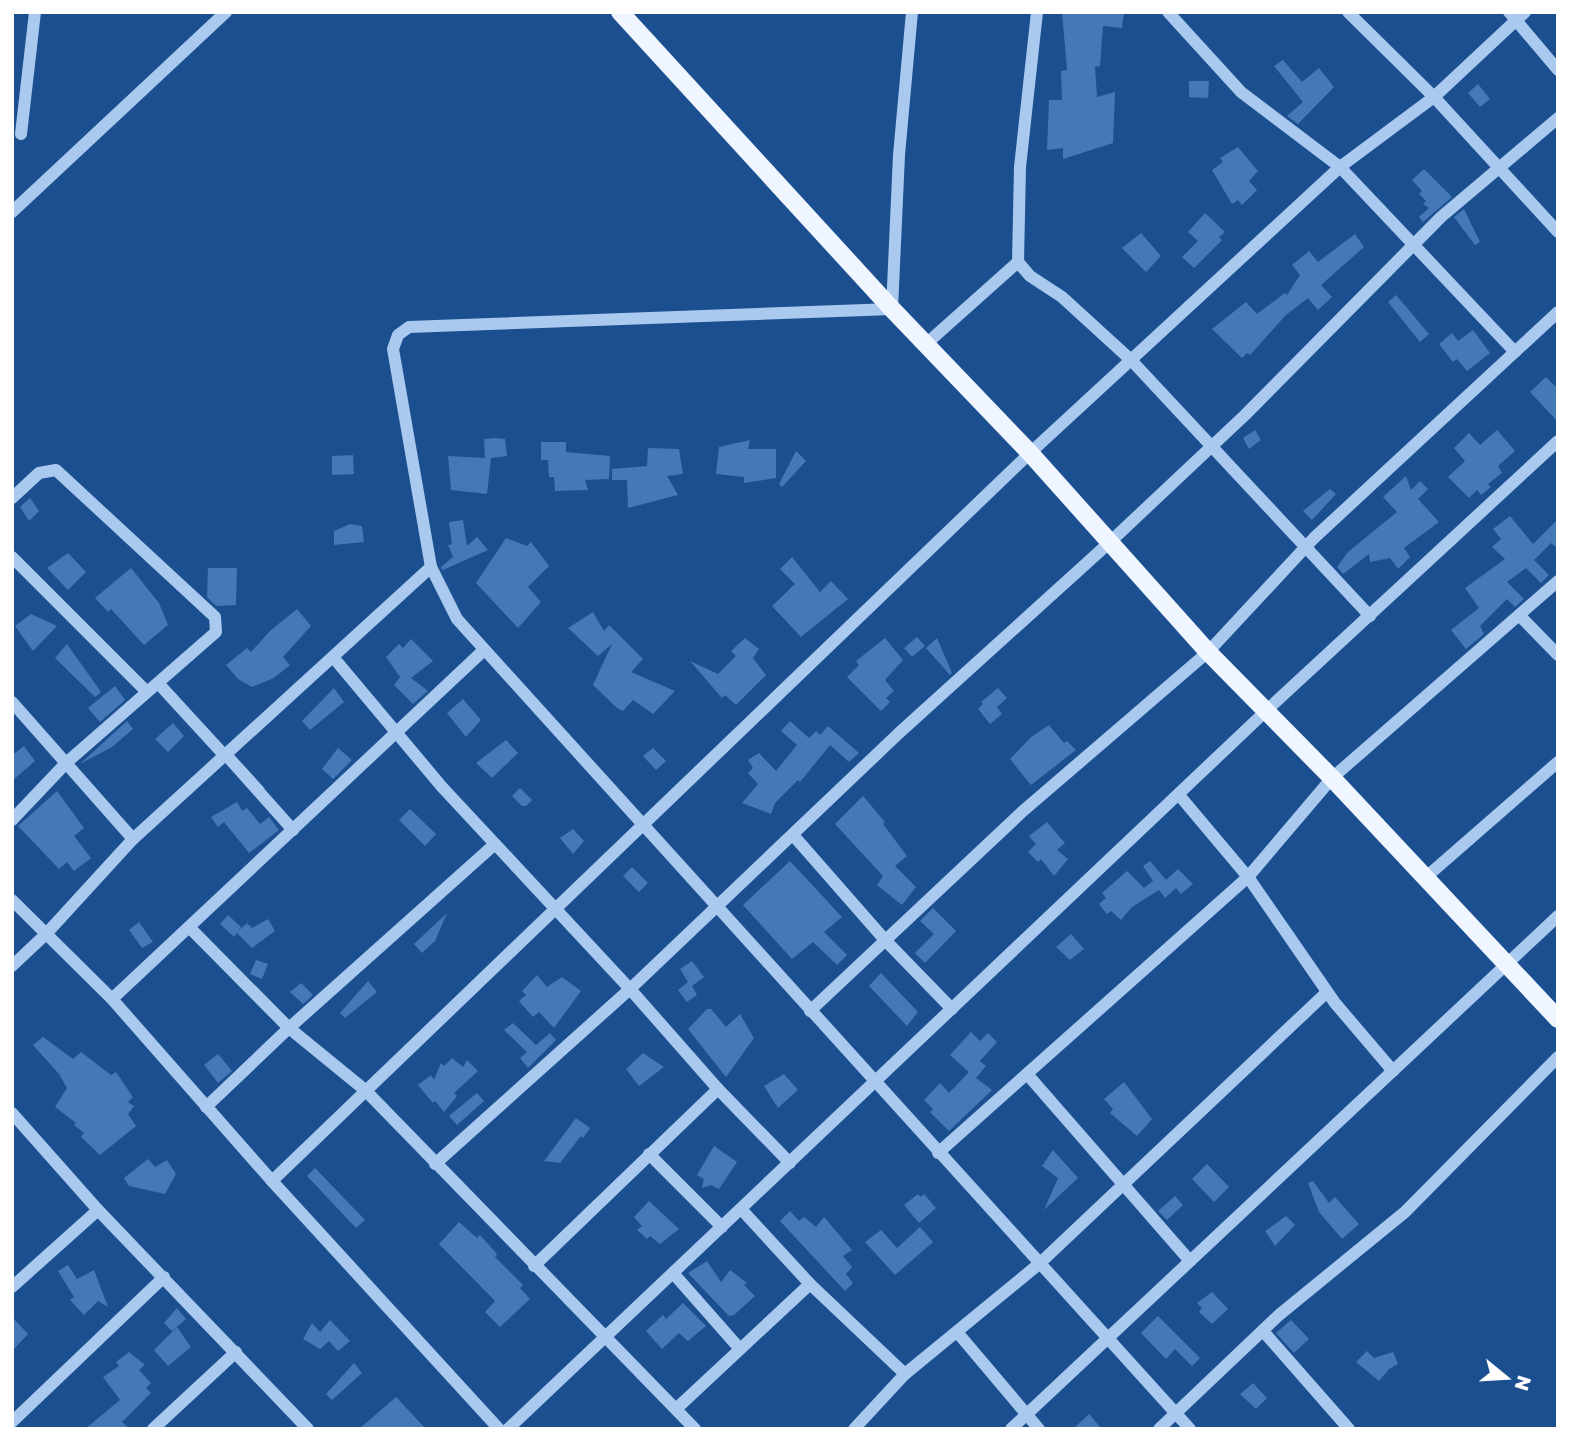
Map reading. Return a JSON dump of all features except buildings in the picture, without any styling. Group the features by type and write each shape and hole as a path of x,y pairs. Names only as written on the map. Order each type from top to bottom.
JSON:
{"main road":[{"path":"620,12 892,309 1030,453 1208,652 1332,778 1558,1019"}],"street":[{"path":"21,134 35,12"},
{"path":"12,212 226,12"},
{"path":"912,12 899,155 892,309 409,327 398,335 394,349 431,567 457,620 1190,1429"},
{"path":"1037,12 1020,167 1016,235 1018,262 1030,276 1062,297 1131,360 1210,448 1370,616"},
{"path":"1168,12 1241,92 1340,167 1412,246 1516,352"},
{"path":"1348,12 1434,97 1558,232"},
{"path":"272,1181 1030,453 1340,167 1434,97 1517,15 1558,69"},
{"path":"435,1164 630,989 1210,448 1441,217 1558,118"},
{"path":"926,344 1018,262"},
{"path":"810,1011 1023,811 1208,652 1305,548 1558,312"},
{"path":"508,1429 1267,710 1558,441"},
{"path":"12,498 39,473 56,470 215,617 216,632 66,763 12,820"},
{"path":"12,557 147,692"},
{"path":"12,966 46,934 133,839 431,567"},
{"path":"938,1153 1248,877 1332,778 1558,581"},
{"path":"1519,615 1558,655"},
{"path":"112,999 484,650"},
{"path":"333,657 396,733 495,844 630,989 718,1089 790,1163"},
{"path":"158,682 225,756"},
{"path":"12,702 133,839"},
{"path":"259,791 226,757 293,830"},
{"path":"1425,878 1558,762"},
{"path":"1179,795 1248,877 1327,992 1393,1071"},
{"path":"793,835 885,940 952,1009"},
{"path":"206,1107 289,1028 495,844"},
{"path":"12,900 112,999 272,1181 499,1429"},
{"path":"1011,1429 1558,916"},
{"path":"189,927 289,1028 365,1090 695,1429"},
{"path":"854,1429 905,1374 1039,1264 1327,992"},
{"path":"1159,1429 1263,1331 1405,1212 1558,1057"},
{"path":"1027,1073 1190,1261"},
{"path":"534,1266 718,1089"},
{"path":"12,1113 98,1210 308,1429"},
{"path":"649,1154 722,1227"},
{"path":"741,1209 810,1284 905,1374"},
{"path":"12,1287 98,1210"},
{"path":"673,1273 740,1349"},
{"path":"12,1422 164,1277"},
{"path":"676,1409 810,1284"},
{"path":"1263,1331 1349,1429"},
{"path":"957,1332 1039,1429"},
{"path":"153,1429 236,1352"}]}
